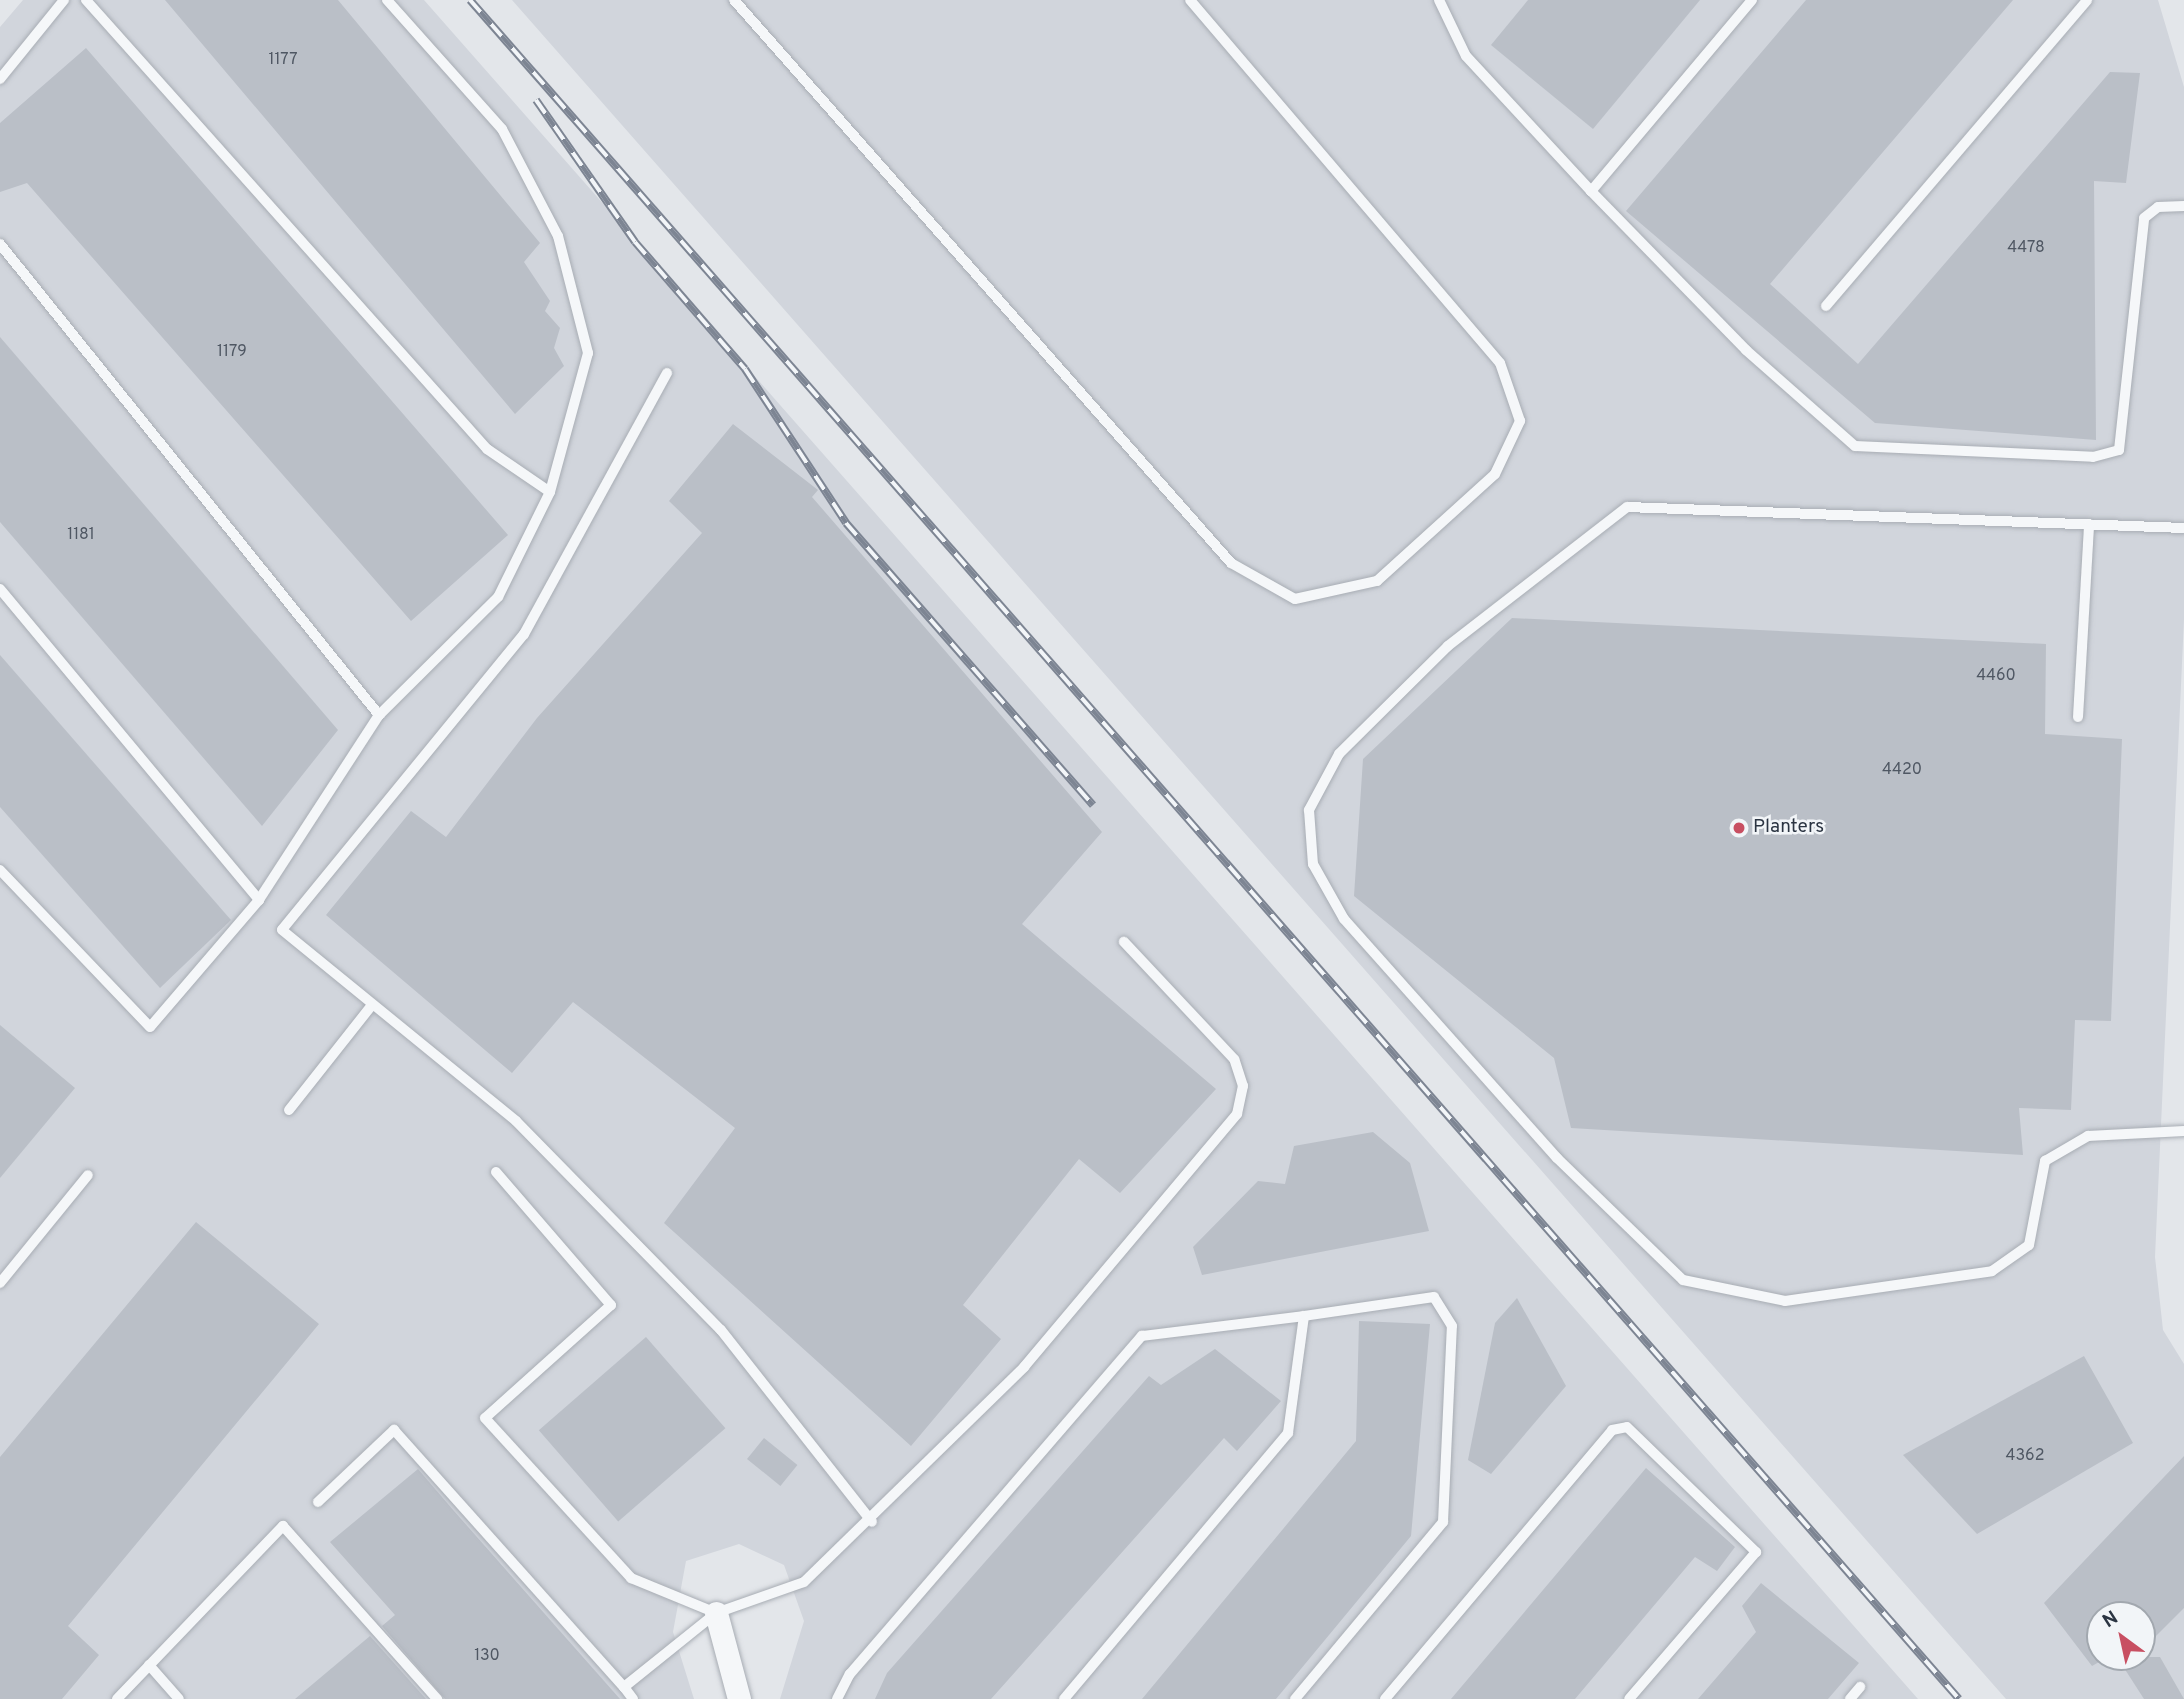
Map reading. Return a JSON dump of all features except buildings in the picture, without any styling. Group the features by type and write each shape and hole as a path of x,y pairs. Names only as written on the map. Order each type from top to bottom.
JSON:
{"street":[{"path":"716,1613 740,1699"}],"lane":[{"path":"0,79 64,0"},
{"path":"86,0 487,449 550,492"},
{"path":"0,870 150,1027 259,900 379,715 498,597 550,492 588,353 558,236 502,129 387,0"},
{"path":"734,0 1231,563 1295,599 1377,581 1495,474 1520,421 1500,363 1190,0"},
{"path":"1439,0 1466,56 1591,191 1746,350 1855,446 2093,457 2119,450 2144,218 2158,207 2184,206"},
{"path":"1591,191 1752,0"},
{"path":"1826,306 2087,0"},
{"path":"0,244 379,715"},
{"path":"667,373 524,634 282,930 516,1121 656,1262 799,1422 872,1522"},
{"path":"2184,528 1627,507 1448,646 1339,754 1309,810 1313,864 1344,919 1557,1158 1683,1280 1785,1301 1992,1271 2029,1245 2045,1161 2088,1136 2184,1131"},
{"path":"2078,717 2089,524"},
{"path":"0,589 259,900"},
{"path":"624,1687 716,1613 804,1582 872,1522 1024,1367 1237,1114 1243,1086 1234,1059 1124,942"},
{"path":"289,1110 372,1004"},
{"path":"496,1172 611,1305 485,1418 631,1578 716,1613"},
{"path":"0,1283 88,1175"},
{"path":"836,1699 850,1674 1142,1336 1304,1317 1434,1297 1452,1326 1443,1522 1295,1699"},
{"path":"1064,1699 1288,1433 1304,1317"},
{"path":"1385,1699 1612,1430 1627,1427 1756,1552 1629,1699"},
{"path":"318,1502 394,1430 633,1699"},
{"path":"117,1699 283,1526 437,1699"},
{"path":"149,1665 179,1699"},
{"path":"1850,1699 1860,1687"}],"shaded area":[{"path":"23,0 424,0 1918,1699 780,1699 804,1621 784,1565 739,1544 686,1561 673,1632 694,1699 0,1699 0,27"},
{"path":"512,0 2158,0 2184,87 2184,619 2155,1257 2163,1330 2184,1364 2184,1699 2006,1699"}],"railway":[{"path":"470,0 1959,1699"},
{"path":"536,100 635,242 745,369 846,523 1093,805"}],"place":[{"name":"Planters","path":"1739,828"}]}
